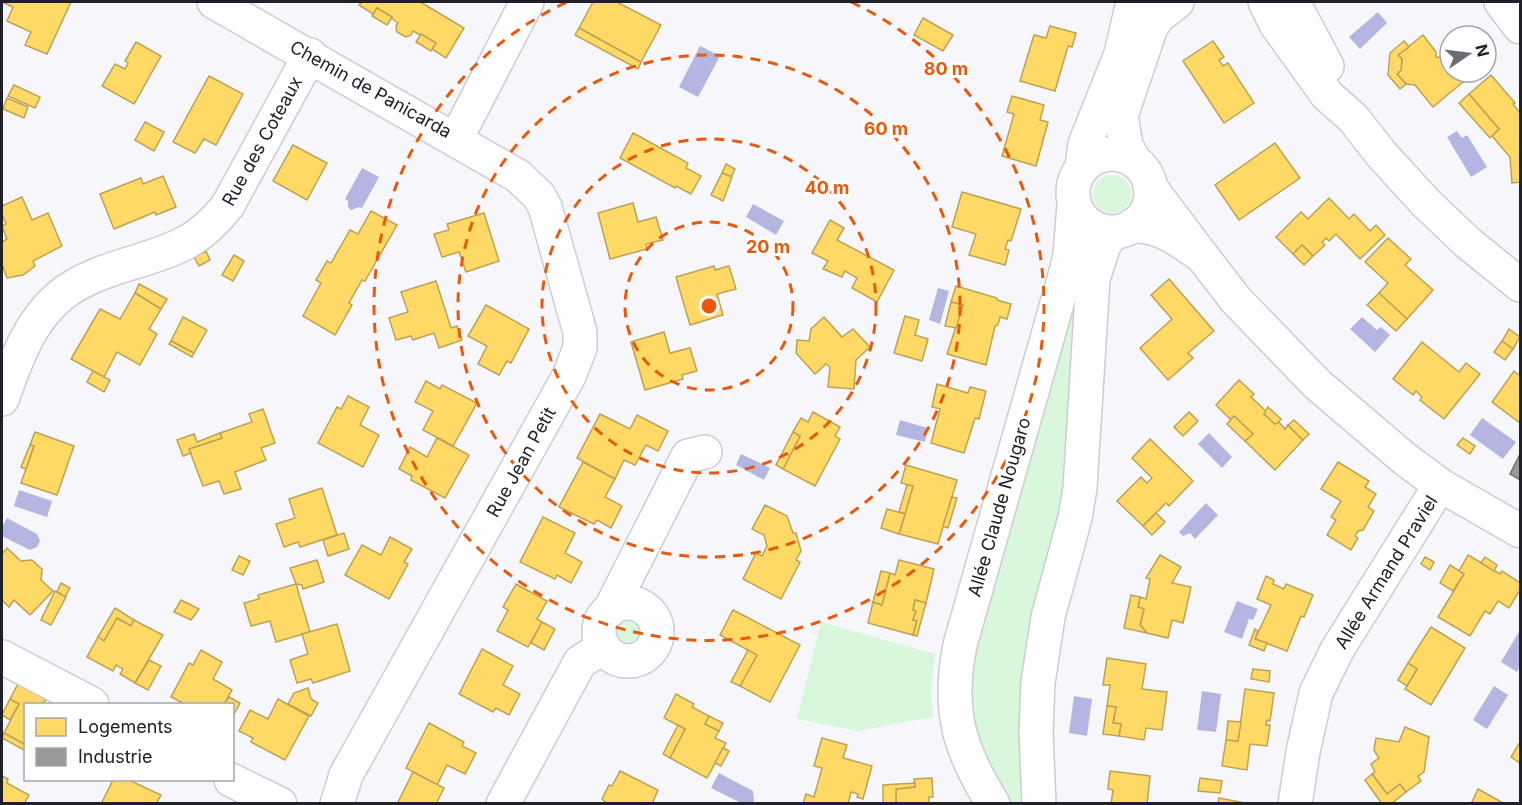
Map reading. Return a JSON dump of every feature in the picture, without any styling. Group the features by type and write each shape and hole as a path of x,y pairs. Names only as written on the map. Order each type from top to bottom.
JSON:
{"street":[{"name":"Chemin de Panicarda","path":"214,2 456,139 527,2"},
{"path":"1123,229 1100,231 1089,225 1074,205 1073,192 1075,179 1082,167 1085,144 1120,54 1133,2"},
{"name":"Allée Armand Praviel","path":"1177,2 1159,16 1151,27 1120,116 1126,145 1142,174 1236,300 1317,384 1405,459 1440,485 1337,650 1316,693 1303,752 1295,804"},
{"path":"1264,2 1276,24 1327,95 1353,118 1426,203 1467,242 1521,285"},
{"path":"1293,2 1353,118"},
{"path":"1501,2 1521,27"},
{"name":"Rue des Coteaux","path":"2,399 27,336 47,309 61,296 97,275 178,247 206,229 219,217 228,205 310,55"},
{"name":"Rue Jean Petit","path":"337,804 346,775 569,376 580,348 580,332 539,196 518,176 456,139"},
{"path":"1039,804 1036,732 1038,683 1048,617 1075,518 1080,488 1093,279 1104,245 1146,213 1150,200 1142,174 1121,155 1107,154 1093,159 1082,167"},
{"name":"Allée Claude Nougaro","path":"993,804 972,769 958,729 955,710 955,670 960,645 1066,272 1070,255 1074,205"},
{"name":"Allée Armand Praviel","path":"1123,229 1153,227 1171,235 1202,256"},
{"path":"610,610 618,605 630,603 641,606 650,613 656,623 658,634 655,645 648,654 638,660 626,662 606,652 600,642 601,620 610,610 688,456 705,452"},
{"path":"1440,485 1521,531"},
{"path":"503,804 580,662 604,647"},
{"path":"2,657 88,703"},
{"path":"230,788 280,804"}],"green space":[{"path":"1112,175 1126,180 1131,194 1126,208 1112,213 1098,208 1093,194 1098,180"},
{"path":"1082,232 1095,238 1031,803 1001,804 985,773 966,681"},
{"path":"628,613 642,619 648,633 642,647 628,653 614,647 608,633 614,619"},
{"path":"821,622 935,654 931,689 933,717 857,731 797,719"}],"water":[{"path":"1378,12 1387,23 1360,49 1349,37"},
{"path":"700,46 720,56 698,97 679,87"},
{"path":"1457,131 1462,138 1467,135 1487,167 1471,177 1447,137"},
{"path":"362,168 379,177 362,208 351,210 345,199"},
{"path":"753,204 784,221 776,235 746,217"},
{"path":"938,288 949,291 940,324 929,320"},
{"path":"1362,317 1377,330 1381,327 1390,335 1375,352 1350,329"},
{"path":"1482,418 1516,442 1503,459 1470,435"},
{"path":"900,420 928,428 925,442 896,435"},
{"path":"1209,433 1232,457 1222,468 1198,444"},
{"path":"741,454 770,468 764,480 736,465"},
{"path":"19,490 52,501 47,517 14,506"},
{"path":"1206,503 1218,515 1195,539 1190,533 1183,536 1179,532"},
{"path":"7,518 37,534 40,541 37,547 30,550 2,536 2,527"},
{"path":"1237,601 1258,609 1253,620 1249,619 1242,639 1224,632"},
{"path":"1520,630 1520,666 1517,672 1501,662"},
{"path":"1494,686 1508,695 1487,729 1473,720"},
{"path":"1202,691 1221,694 1216,732 1197,730"},
{"path":"1074,696 1092,699 1087,736 1069,733"},
{"path":"719,773 753,791 754,801 741,803 711,788"}],"building: Logements":[{"path":"2,2 71,2 47,54 25,45 31,32 7,21 13,7"},
{"path":"362,2 423,2 464,28 446,58 432,49 436,43 413,31 406,37 397,32 398,23 392,17 377,8 373,14 359,5"},
{"path":"593,2 617,2 661,25 641,62 579,28"},
{"path":"377,8 392,17 387,25 372,16"},
{"path":"923,18 953,35 943,51 914,35"},
{"path":"1050,26 1076,33 1072,47 1068,46 1055,91 1020,81 1034,35 1046,38"},
{"path":"579,28 641,62 638,69 575,35"},
{"path":"421,34 436,43 431,51 416,42"},
{"path":"1423,35 1438,57 1438,84 1461,84 1433,107 1415,85 1406,84 1397,74 1401,70 1402,59 1398,55"},
{"path":"1213,41 1224,57 1219,60 1223,66 1228,63 1254,103 1224,123 1183,61"},
{"path":"1404,41 1409,47 1398,55 1402,59 1401,70 1397,74 1406,84 1400,89 1388,75 1390,53"},
{"path":"136,42 161,56 134,104 102,86 115,64 125,69 128,63 125,61"},
{"path":"209,76 243,94 216,145 204,139 195,153 173,142"},
{"path":"1498,83 1515,103 1513,104 1520,113 1520,182 1512,183 1510,157 1492,136 1499,129 1469,94 1481,84"},
{"path":"14,85 40,97 35,108 8,96"},
{"path":"1469,94 1499,129 1490,138 1459,103"},
{"path":"1012,96 1044,105 1040,120 1048,122 1036,166 1002,156 1014,114 1007,112"},
{"path":"7,98 28,107 24,118 3,109"},
{"path":"145,122 164,132 154,151 135,140"},
{"path":"633,133 688,163 686,168 701,176 691,194 676,186 675,188 620,158"},
{"path":"1275,143 1300,178 1239,220 1215,185"},
{"path":"293,145 327,163 307,200 273,181"},
{"path":"726,164 735,169 731,177 722,173"},
{"path":"722,173 732,177 723,201 711,195"},
{"path":"163,176 176,207 156,215 155,212 114,229 100,194 141,178 143,184"},
{"path":"962,192 1021,209 1011,241 1008,240 1005,249 1009,250 1005,265 969,255 976,234 952,227"},
{"path":"22,197 32,220 48,213 62,246 33,261 35,266 23,275 7,278 2,264 2,242 7,239 2,226 6,224 2,206"},
{"path":"1329,198 1349,219 1354,214 1370,231 1376,225 1385,235 1360,259 1336,234 1329,241 1326,238 1322,242 1325,245 1313,256 1302,245 1293,254 1276,237 1301,212 1308,219"},
{"path":"633,203 638,222 656,217 663,240 646,244 647,249 610,259 598,213"},
{"path":"371,211 397,225 365,281 362,280 349,303 352,305 335,335 303,316 321,283 316,280 327,261 331,263 350,230 358,234"},
{"path":"484,213 499,261 466,272 459,252 442,257 434,234 449,230 447,224"},
{"path":"830,220 844,228 837,240 894,270 877,302 852,288 857,278 845,271 842,277 823,269 828,261 812,253"},
{"path":"1388,238 1411,259 1405,265 1433,290 1407,319 1379,293 1388,283 1365,262"},
{"path":"1302,245 1313,256 1304,265 1293,254"},
{"path":"206,251 210,260 199,266 194,257"},
{"path":"234,255 244,261 233,281 222,275"},
{"path":"714,266 715,270 729,266 736,289 717,294 723,315 690,325 676,277"},
{"path":"1169,279 1214,331 1188,353 1193,358 1168,380 1140,348 1172,319 1151,295"},
{"path":"436,281 451,328 457,326 462,340 439,348 434,333 413,340 411,336 396,340 389,318 408,312 401,292"},
{"path":"139,284 167,299 161,309 135,293"},
{"path":"956,286 1011,304 1007,319 1000,317 998,325 995,326 986,365 947,354 963,305 951,302"},
{"path":"135,293 161,309 149,329 157,334 140,365 117,352 104,377 71,359 100,309 120,319"},
{"path":"1379,293 1407,319 1396,331 1367,305"},
{"path":"951,302 963,305 956,328 945,326"},
{"path":"486,305 529,329 511,363 507,361 499,375 478,364 487,346 468,336"},
{"path":"905,316 919,320 915,335 928,339 922,361 894,353"},
{"path":"183,317 207,330 194,353 171,341"},
{"path":"824,317 842,337 853,329 870,347 856,360 854,389 828,387 830,367 826,364 815,374 796,353 797,340 809,341 811,329"},
{"path":"1509,329 1520,337 1513,349 1502,341"},
{"path":"664,332 670,353 690,348 697,371 682,375 683,379 645,390 631,342"},
{"path":"171,341 194,353 192,357 169,344"},
{"path":"1502,341 1513,349 1505,360 1494,352"},
{"path":"1422,342 1459,372 1466,363 1480,374 1444,419 1420,400 1422,397 1416,391 1413,395 1393,379"},
{"path":"93,371 110,380 104,392 87,382"},
{"path":"1514,371 1520,376 1520,423 1492,402"},
{"path":"1239,380 1254,394 1251,397 1266,411 1264,414 1275,424 1278,421 1285,429 1288,425 1303,440 1275,470 1245,441 1253,434 1234,416 1229,418 1216,405"},
{"path":"426,381 440,389 442,385 477,403 453,446 423,430 433,411 415,402"},
{"path":"937,384 968,393 970,387 986,391 979,419 975,418 964,453 931,443 940,409 932,407"},
{"path":"348,396 369,407 360,425 379,435 363,467 318,443 337,407 341,409"},
{"path":"1268,407 1281,419 1279,422 1275,424 1264,414"},
{"path":"263,409 275,443 261,448 266,460 235,472 241,489 224,494 219,481 203,486 189,449 222,438 220,433 252,422 249,414"},
{"path":"813,412 840,427 835,436 840,439 815,486 783,469 800,436 793,432 801,418 808,422"},
{"path":"1189,412 1198,421 1183,436 1174,427"},
{"path":"600,414 630,429 637,415 668,431 658,451 646,445 635,465 624,460 615,479 577,458"},
{"path":"1234,416 1253,434 1245,441 1227,424"},
{"path":"1294,420 1309,434 1303,440 1288,425"},
{"path":"35,432 74,446 57,495 21,483 34,446 30,445"},
{"path":"793,432 800,436 783,469 776,465"},
{"path":"220,433 222,438 189,449 191,453 183,456 177,440 194,434 197,442"},
{"path":"437,438 469,455 445,498 411,480 412,476 399,469 410,447 427,457"},
{"path":"1463,438 1475,446 1470,454 1457,445"},
{"path":"1150,439 1193,481 1169,506 1166,503 1143,526 1117,501 1141,477 1147,483 1152,478 1132,458"},
{"path":"30,445 34,446 26,469 21,467"},
{"path":"583,462 615,479 605,497 622,506 611,528 597,520 594,524 559,507"},
{"path":"1338,462 1369,481 1365,487 1376,494 1368,507 1374,511 1363,530 1358,531 1355,536 1358,538 1351,550 1327,535 1336,520 1331,517 1341,501 1321,489"},
{"path":"906,465 957,480 938,544 899,534 913,486 901,483"},
{"path":"907,485 913,486 905,514 899,512"},
{"path":"322,488 337,535 300,547 298,542 284,547 276,524 295,518 289,499"},
{"path":"952,497 957,498 948,528 943,526"},
{"path":"765,505 787,516 793,533 796,533 801,551 796,560 800,562 781,599 743,579 756,553 762,556 767,546 764,535 752,529"},
{"path":"887,509 905,514 899,534 881,528"},
{"path":"1156,513 1165,522 1152,535 1143,526"},
{"path":"543,517 575,533 565,553 582,562 571,583 557,575 555,579 520,562"},
{"path":"344,533 349,549 328,556 323,540"},
{"path":"390,537 412,549 404,562 408,564 389,599 345,575 362,545 381,555"},
{"path":"7,548 21,561 32,560 42,569 41,580 53,591 30,615 14,600 9,607 2,600 2,554"},
{"path":"1160,555 1181,567 1172,583 1191,587 1183,623 1172,620 1168,638 1147,633 1140,625 1144,609 1138,607 1140,597 1146,599 1150,579 1146,578"},
{"path":"1468,555 1500,574 1502,571 1520,583 1520,590 1509,608 1498,601 1490,614 1485,611 1470,636 1438,617 1464,574 1459,571"},
{"path":"239,556 250,561 243,575 232,570"},
{"path":"1425,557 1434,562 1430,570 1421,564"},
{"path":"1485,557 1497,565 1494,571 1481,563"},
{"path":"317,560 324,582 303,589 302,585 296,584 290,568"},
{"path":"899,560 934,569 926,603 915,600 913,610 916,611 913,620 917,621 913,635 868,623 873,602 882,605 890,573 895,575"},
{"path":"1450,565 1464,574 1453,591 1440,583"},
{"path":"881,571 890,573 882,605 873,602"},
{"path":"1266,576 1274,580 1273,584 1284,589 1286,584 1313,595 1304,617 1301,616 1287,651 1255,639 1271,605 1257,599"},
{"path":"61,583 70,588 65,597 57,592"},
{"path":"296,584 310,632 276,642 270,621 251,626 244,603 259,599 258,595"},
{"path":"516,584 547,601 537,619 542,622 528,647 497,631 508,610 503,607"},
{"path":"55,591 66,597 51,625 41,620"},
{"path":"1131,595 1140,597 1138,607 1144,609 1140,625 1147,633 1124,628"},
{"path":"181,600 199,609 191,620 174,612"},
{"path":"915,600 926,603 917,636 913,635 917,621 913,620 916,611 913,610"},
{"path":"115,608 134,620 131,626 117,618 104,641 98,637"},
{"path":"733,610 800,645 770,702 740,686 757,655 720,635"},
{"path":"117,618 131,626 134,620 163,635 135,683 120,674 123,669 116,665 113,671 87,657 98,637 104,641"},
{"path":"542,622 555,629 544,650 531,643"},
{"path":"337,624 350,671 313,683 311,679 297,683 290,660 308,654 302,634"},
{"path":"1431,627 1465,648 1431,705 1405,689 1417,669 1408,663"},
{"path":"1255,629 1258,631 1255,639 1267,643 1264,651 1249,645"},
{"path":"482,649 513,666 503,685 520,694 509,715 496,708 493,712 459,694"},
{"path":"201,650 222,662 213,679 232,690 225,703 183,703 171,697 189,663 193,665"},
{"path":"748,650 757,655 740,686 731,682"},
{"path":"1107,658 1146,664 1142,689 1167,692 1162,730 1146,728 1144,740 1119,736 1121,724 1113,723 1116,707 1107,706 1110,685 1103,685"},
{"path":"149,660 161,666 148,690 135,683"},
{"path":"1408,663 1417,669 1407,686 1398,680"},
{"path":"1253,669 1270,671 1269,682 1251,679"},
{"path":"18,684 46,699 44,703 24,703 24,744 4,733 19,704 10,699"},
{"path":"308,688 311,699 318,703 311,716 288,704 294,693"},
{"path":"1245,689 1274,693 1270,721 1267,720 1266,725 1270,725 1267,746 1250,744 1247,770 1222,766 1226,740 1238,741"},
{"path":"676,694 694,704 692,707 709,716 705,724 719,731 715,738 726,743 707,778 670,758 685,729 664,718"},
{"path":"229,697 240,703 234,714 234,703 225,703"},
{"path":"10,699 19,704 10,720 2,715"},
{"path":"278,699 309,716 285,760 251,742 253,738 239,731 250,710 268,719"},
{"path":"1107,706 1116,707 1113,723 1121,724 1119,736 1103,734"},
{"path":"709,716 723,723 719,731 705,724"},
{"path":"1228,721 1241,722 1238,741 1226,740"},
{"path":"429,723 464,742 462,746 476,753 465,774 447,765 437,785 406,768"},
{"path":"678,725 685,729 670,758 663,754"},
{"path":"1405,727 1429,737 1424,772 1418,776 1421,781 1406,792 1400,784 1387,794 1372,774 1375,772 1371,764 1379,758 1374,750 1376,738 1399,742"},
{"path":"4,733 24,744 24,750 2,738"},
{"path":"822,738 847,745 843,758 872,766 863,799 851,792 848,804 803,804 806,794 814,797 822,768 814,766"},
{"path":"1520,742 1520,763 1511,757"},
{"path":"723,748 729,751 721,766 715,763"},
{"path":"620,771 658,790 652,804 608,804 602,799"},
{"path":"1110,771 1150,776 1147,804 1111,804 1113,790 1108,789"},
{"path":"413,772 444,788 436,804 397,804"},
{"path":"1372,774 1387,794 1400,784 1406,792 1391,804 1382,804 1365,780"},
{"path":"2,776 8,779 7,783 29,795 24,804 2,804"},
{"path":"932,778 933,797 929,797 929,804 896,804 896,789 915,787 914,779"},
{"path":"1200,778 1222,781 1220,793 1198,791"},
{"path":"112,781 131,781 161,795 156,804 101,804"},
{"path":"915,783 915,787 896,789 896,804 883,804 883,785"},
{"path":"1478,789 1505,804 1471,804"},
{"path":"1219,798 1246,803 1246,804 1218,804"}],"building: Industrie":[{"path":"1520,454 1520,480 1510,474"}]}
